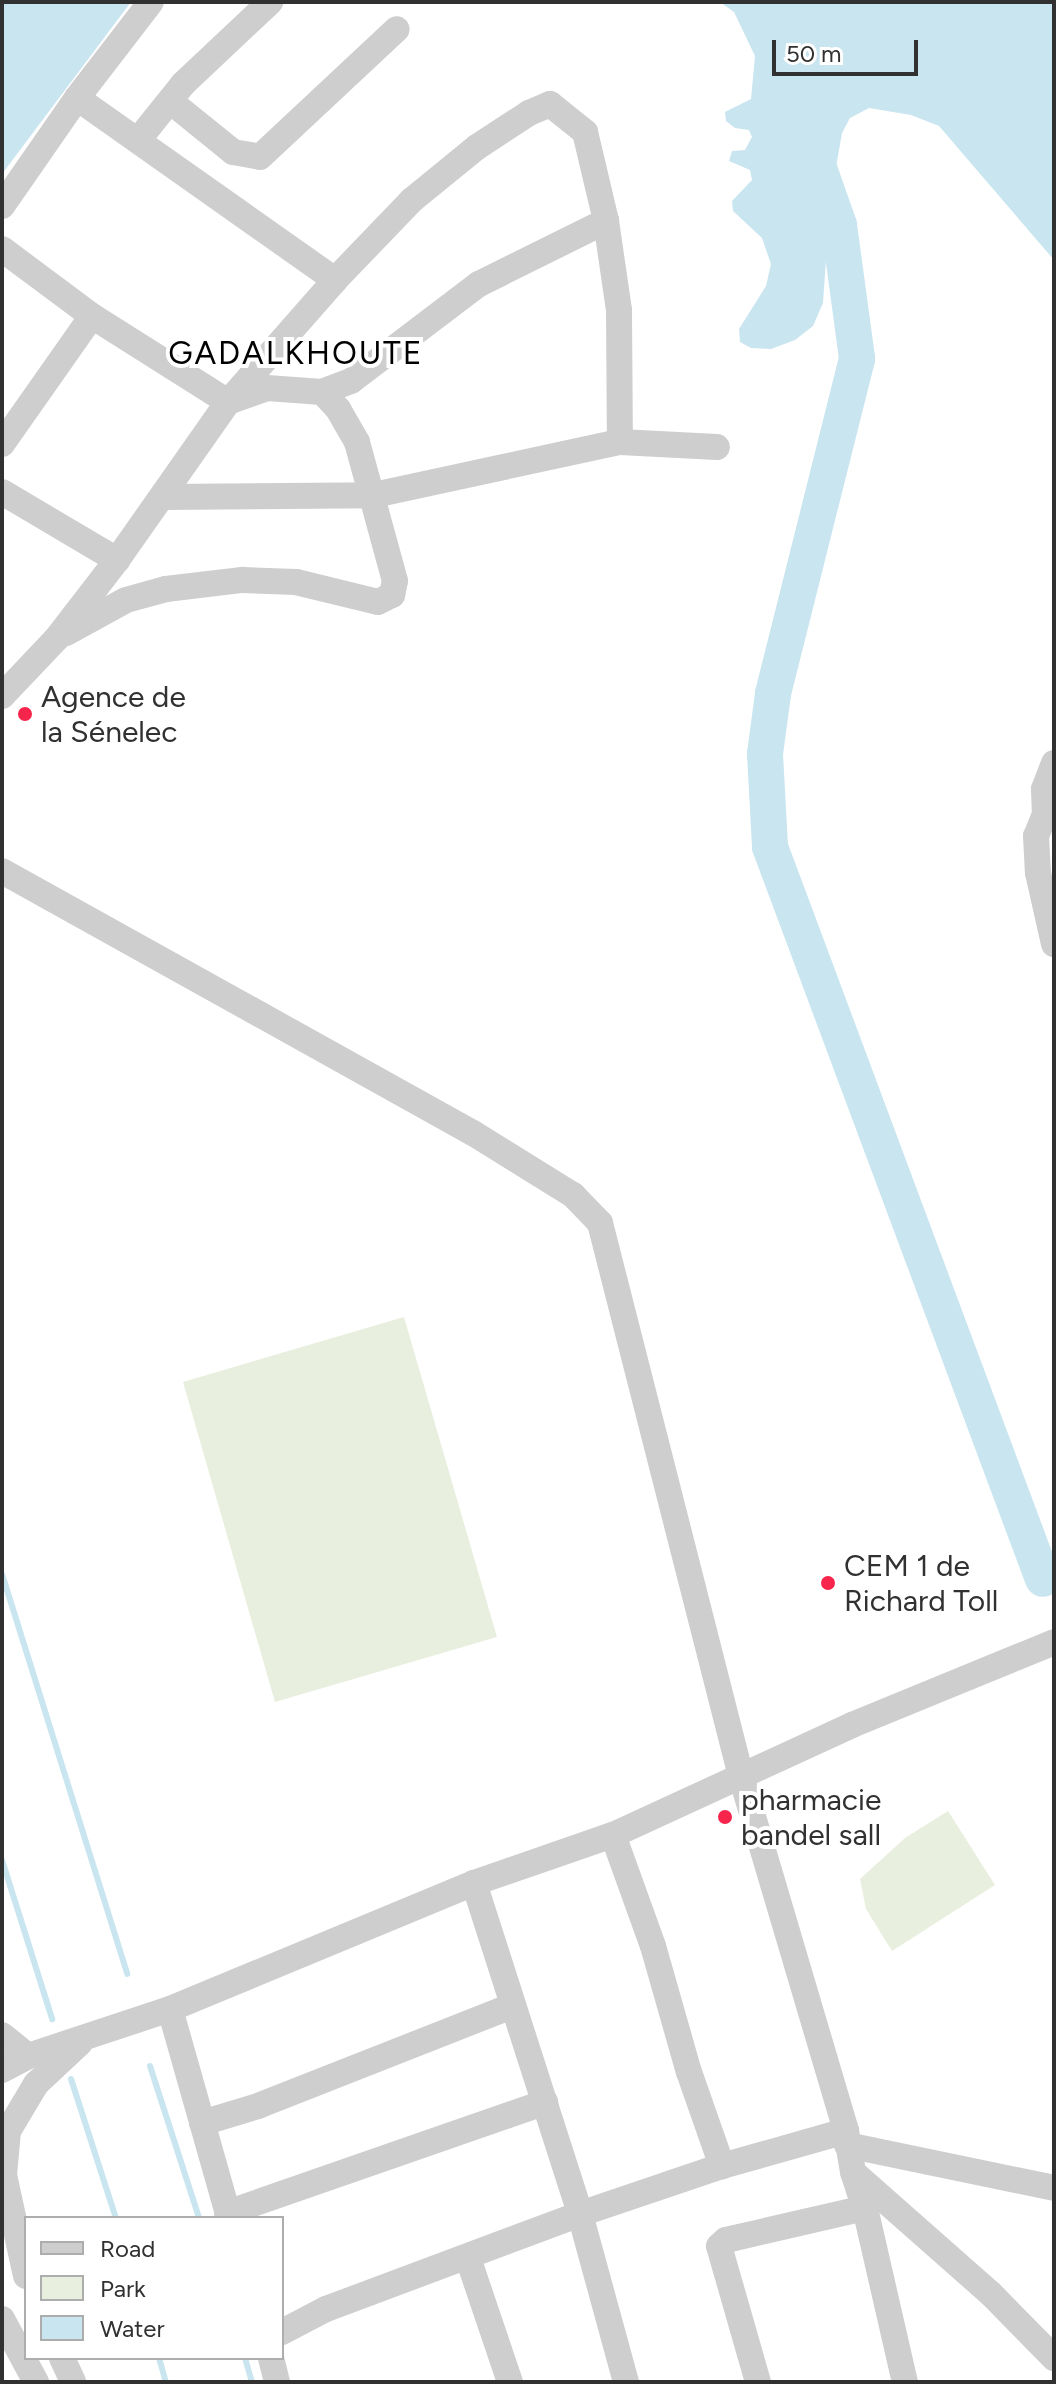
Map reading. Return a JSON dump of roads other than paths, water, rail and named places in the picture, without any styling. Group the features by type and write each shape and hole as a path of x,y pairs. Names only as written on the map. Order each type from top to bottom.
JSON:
{"street":[{"path":"2,206 77,98 151,2"},
{"path":"139,139 183,84 270,2"},
{"path":"170,101 233,152 260,157 397,29"},
{"path":"77,98 335,280"},
{"path":"2,696 57,638 117,560 228,402 335,280 412,200 477,147 529,113 550,104 585,132 606,221 619,310 620,442"},
{"path":"2,249 92,316 228,402 282,386 322,392 351,381 479,284 606,221"},
{"path":"2,444 92,316"},
{"path":"57,638 126,600 166,589 242,580 296,582 378,602 392,595 395,581 383,546 374,495 357,442 338,409 322,392"},
{"path":"163,497 374,495 620,442 717,447"},
{"path":"2,492 117,560"},
{"path":"1054,763 1044,789 1045,814 1036,836 1038,873 1054,944"},
{"path":"2,871 473,1133 573,1195 600,1223 741,1776 847,2138 905,2382"},
{"path":"2,2070 28,2056 82,2041 170,2009 474,1883 613,1835 852,1725 1054,1642"},
{"path":"613,1835 653,1946 689,2072 722,2166"},
{"path":"474,1883 580,2214 626,2382"},
{"path":"202,2123 258,2106 512,2006"},
{"path":"170,2009 228,2216 545,2102"},
{"path":"2,2035 28,2056"},
{"path":"24,2267 4,2175 8,2131 36,2084 82,2041"},
{"path":"284,2331 326,2309 580,2214 722,2166 847,2138 1054,2188"},
{"path":"853,2172 991,2294 1054,2358"},
{"path":"758,2382 719,2246 726,2240 865,2208"},
{"path":"468,2258 510,2382"},
{"path":"2,2319 24,2360"},
{"path":"24,2360 36,2382"},
{"path":"63,2360 73,2382"},
{"path":"272,2360 277,2382"}],"water":[{"path":"5,2 131,2 2,174 2,6"},
{"path":"720,2 1054,2 1054,260 939,126 911,115 869,108 850,118 842,133 830,201 823,303 813,326 795,340 771,349 751,348 740,342 739,329 766,286 771,264 762,238 733,211 732,201 752,180 750,170 729,161 732,151 745,150 752,137 749,130 735,128 726,121 725,112 751,99 755,56 734,12"}],"waterway":[{"path":"814,154 839,225 857,359 773,694 765,754 770,847 1043,1579"},
{"path":"2,1574 127,1974"},
{"path":"2,1860 52,2019"},
{"path":"150,2066 198,2216"},
{"path":"71,2079 115,2216"},
{"path":"160,2360 166,2382"},
{"path":"246,2360 252,2382"}],"place":[{"name":"Agence de la Sénelec","path":"25,714"},
{"name":"CEM 1 de Richard Toll","path":"828,1583"},
{"name":"pharmacie bandel sall","path":"725,1817"}],"district":[{"name":"GADALKHOUTE","path":"296,353"}]}
